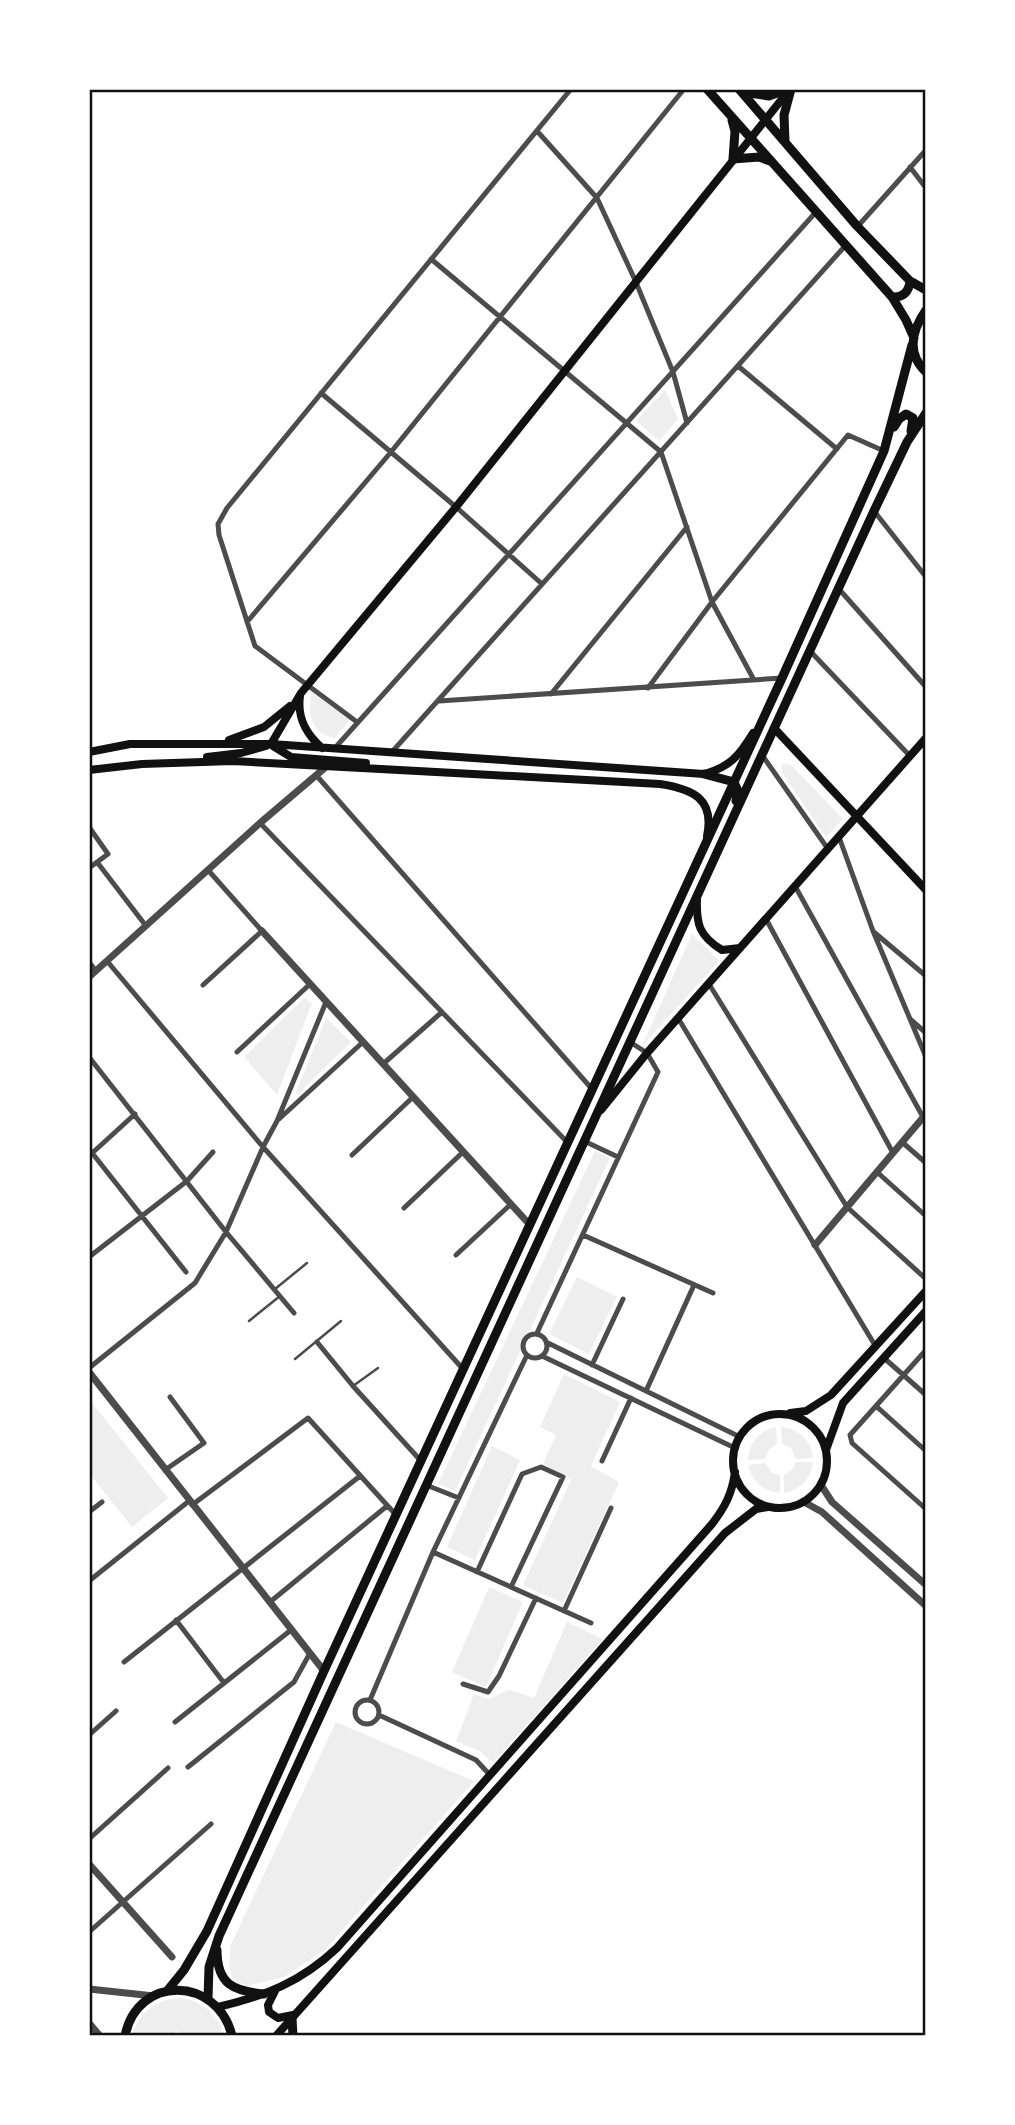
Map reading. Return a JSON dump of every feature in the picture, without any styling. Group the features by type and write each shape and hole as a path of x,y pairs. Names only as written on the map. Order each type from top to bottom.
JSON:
{"main road":[{"path":"707,89 892,297 906,320 916,360 926,372"},
{"path":"739,90 769,96 790,89"},
{"path":"219,743 264,727 285,712 456,507 790,89"},
{"path":"786,143 784,115 790,89"},
{"path":"739,90 858,226 910,281 926,289"},
{"path":"728,112 735,131 733,159"},
{"path":"733,159 759,157 771,162"},
{"path":"892,297 903,296 910,281"},
{"path":"167,1991 184,1970 207,1931 324,1671 782,678 884,451 917,325 926,310"},
{"path":"907,442 926,413"},
{"path":"208,1998 209,1967 219,1936 907,442 913,418 906,414 899,419 889,437"},
{"path":"89,770 241,753 271,744 301,693"},
{"path":"301,693 300,710 304,725 313,740 322,748"},
{"path":"704,774 720,770 731,762 766,713"},
{"path":"774,728 926,890"},
{"path":"596,1116 678,1018 926,738"},
{"path":"89,752 130,744 271,744 704,774 734,782"},
{"path":"271,744 291,757 375,764 398,770"},
{"path":"142,764 233,761 681,787 699,797 709,817 704,848"},
{"path":"525,777 526,762"},
{"path":"660,784 661,771"},
{"path":"728,829 727,821 738,794 734,782"},
{"path":"697,896 697,922 707,939 722,950 740,948"},
{"path":"218,2007 277,1988 320,1963 337,1948 712,1524 733,1490 735,1448 740,1437 757,1420 806,1411 831,1395 926,1291"},
{"path":"276,2036 725,1533 756,1509 792,1507 804,1502 821,1485 826,1474 826,1450 843,1403 926,1311"},
{"path":"483,1326 497,1331"},
{"path":"831,1395 834,1405 843,1403"},
{"path":"781,1414 804,1420 814,1428 826,1450"},
{"path":"735,1472 747,1494 768,1507"},
{"path":"219,1936 218,1962 222,1975 230,1986 240,1991 264,1994"},
{"path":"277,1988 268,2005 270,2012 278,2018 293,2016"},
{"path":"125,2036 133,2014 142,2004 167,1991 181,1990 208,1998 239,2036"},
{"path":"293,2016 293,2036"},
{"path":"229,2025 232,2036"}],"street":[{"path":"357,722 255,646 219,535 218,524 227,508 571,89"},
{"path":"247,622 391,453 684,89"},
{"path":"537,131 597,198 673,372 687,423"},
{"path":"858,226 926,150"},
{"path":"909,167 926,188"},
{"path":"334,749 816,212"},
{"path":"391,753 845,246"},
{"path":"431,260 661,452 712,602 754,680"},
{"path":"738,366 837,449"},
{"path":"321,393 542,584"},
{"path":"648,688 712,602 848,435 884,451"},
{"path":"874,511 926,577"},
{"path":"551,694 687,527"},
{"path":"838,588 926,687"},
{"path":"810,650 910,756"},
{"path":"438,701 782,678"},
{"path":"762,755 828,849"},
{"path":"89,977 327,766"},
{"path":"316,775 593,1089"},
{"path":"260,823 568,1143"},
{"path":"89,827 108,854 89,868"},
{"path":"838,837 907,1017 926,1058"},
{"path":"97,862 146,926"},
{"path":"208,870 530,1225"},
{"path":"795,886 924,1116 815,1245"},
{"path":"766,919 893,1153"},
{"path":"203,985 262,931"},
{"path":"873,931 926,975"},
{"path":"107,961 262,1147 463,1369"},
{"path":"89,962 96,971"},
{"path":"237,1052 310,984"},
{"path":"709,984 847,1207 926,1279"},
{"path":"324,1671 89,1370 195,1283 226,1232 327,1002"},
{"path":"383,1064 442,1012"},
{"path":"907,1017 926,1033"},
{"path":"678,1018 876,1347"},
{"path":"277,1121 363,1042"},
{"path":"537,1333 658,1072 647,1054 630,1042"},
{"path":"89,1057 226,1232 294,1313"},
{"path":"352,1155 413,1097"},
{"path":"135,1114 90,1153 186,1272"},
{"path":"584,1141 618,1157"},
{"path":"902,1142 926,1163"},
{"path":"89,1257 187,1181 213,1152"},
{"path":"404,1208 463,1152"},
{"path":"877,1172 926,1216"},
{"path":"456,1255 511,1204"},
{"path":"583,1235 713,1293"},
{"path":"646,1391 695,1285"},
{"path":"592,1365 623,1299"},
{"path":"548,1343 542,1356 534,1358 527,1355 523,1348 524,1340 537,1333 544,1336 548,1343 740,1437"},
{"path":"317,1342 421,1461"},
{"path":"926,1350 850,1435 852,1443 926,1509"},
{"path":"370,1700 433,1552 527,1355"},
{"path":"542,1356 735,1448"},
{"path":"884,1358 926,1395"},
{"path":"165,1470 204,1443 170,1397"},
{"path":"602,1461 631,1398"},
{"path":"876,1406 926,1451"},
{"path":"89,1581 308,1418 396,1515"},
{"path":"477,1572 522,1474 541,1467 563,1477 512,1587"},
{"path":"124,1662 360,1476"},
{"path":"426,1485 459,1498"},
{"path":"821,1485 832,1502 926,1585"},
{"path":"89,1512 102,1502"},
{"path":"804,1502 822,1512 926,1606"},
{"path":"270,1602 387,1506"},
{"path":"564,1611 611,1508"},
{"path":"433,1552 591,1623"},
{"path":"463,1684 488,1692 499,1676 536,1598"},
{"path":"176,1620 224,1683"},
{"path":"175,1722 291,1630"},
{"path":"188,1767 294,1682 310,1653"},
{"path":"362,1700 370,1700 377,1704 379,1715 371,1724 363,1724 356,1718 356,1706 362,1700"},
{"path":"89,1735 116,1711"},
{"path":"379,1715 476,1760 489,1774"},
{"path":"89,1839 168,1768"},
{"path":"89,1932 211,1824"},
{"path":"89,1864 172,1957"},
{"path":"89,1989 154,1996"},
{"path":"89,2023 100,2036"}],"lane":[{"path":"275,1289 307,1263"},
{"path":"249,1321 280,1296"},
{"path":"295,1359 341,1321"},
{"path":"353,1386 378,1368"}],"shaded area":[{"path":"665,390 678,419 659,441 636,421"},
{"path":"312,692 350,720 335,738 321,732 313,722 310,708"},
{"path":"787,764 843,819 826,837 782,773 782,765"},
{"path":"692,934 719,961 642,1046"},
{"path":"304,998 312,1003 277,1095 244,1057"},
{"path":"326,1018 351,1042 297,1095 296,1092"},
{"path":"595,1151 610,1158 455,1491 438,1484"},
{"path":"577,1277 617,1297 589,1354 549,1334"},
{"path":"564,1374 620,1402 591,1466 619,1482 563,1603 523,1585 571,1480 543,1464 556,1435 540,1427"},
{"path":"89,1399 168,1498 132,1527 89,1473"},
{"path":"776,1427 777,1444 769,1449 765,1459 748,1460 750,1448 756,1438"},
{"path":"781,1427 803,1436 810,1446 813,1458 796,1459 791,1448 782,1444"},
{"path":"492,1446 520,1460 475,1560 447,1547"},
{"path":"796,1462 813,1462 810,1473 800,1486 784,1493 784,1475 792,1470"},
{"path":"765,1463 771,1472 780,1476 780,1493 763,1488 752,1476 748,1465"},
{"path":"489,1587 523,1602 486,1687 452,1672"},
{"path":"567,1622 603,1639 493,1763 481,1752 456,1741 474,1694 489,1699 509,1690 534,1698"},
{"path":"336,1722 474,1781 325,1950 284,1977 247,1986 232,1979 229,1963 231,1944"},
{"path":"180,1998 202,2005 208,2010 218,2021 224,2036 188,2036 177,2031 168,2036 132,2036 139,2020 149,2009 163,2001"}]}
